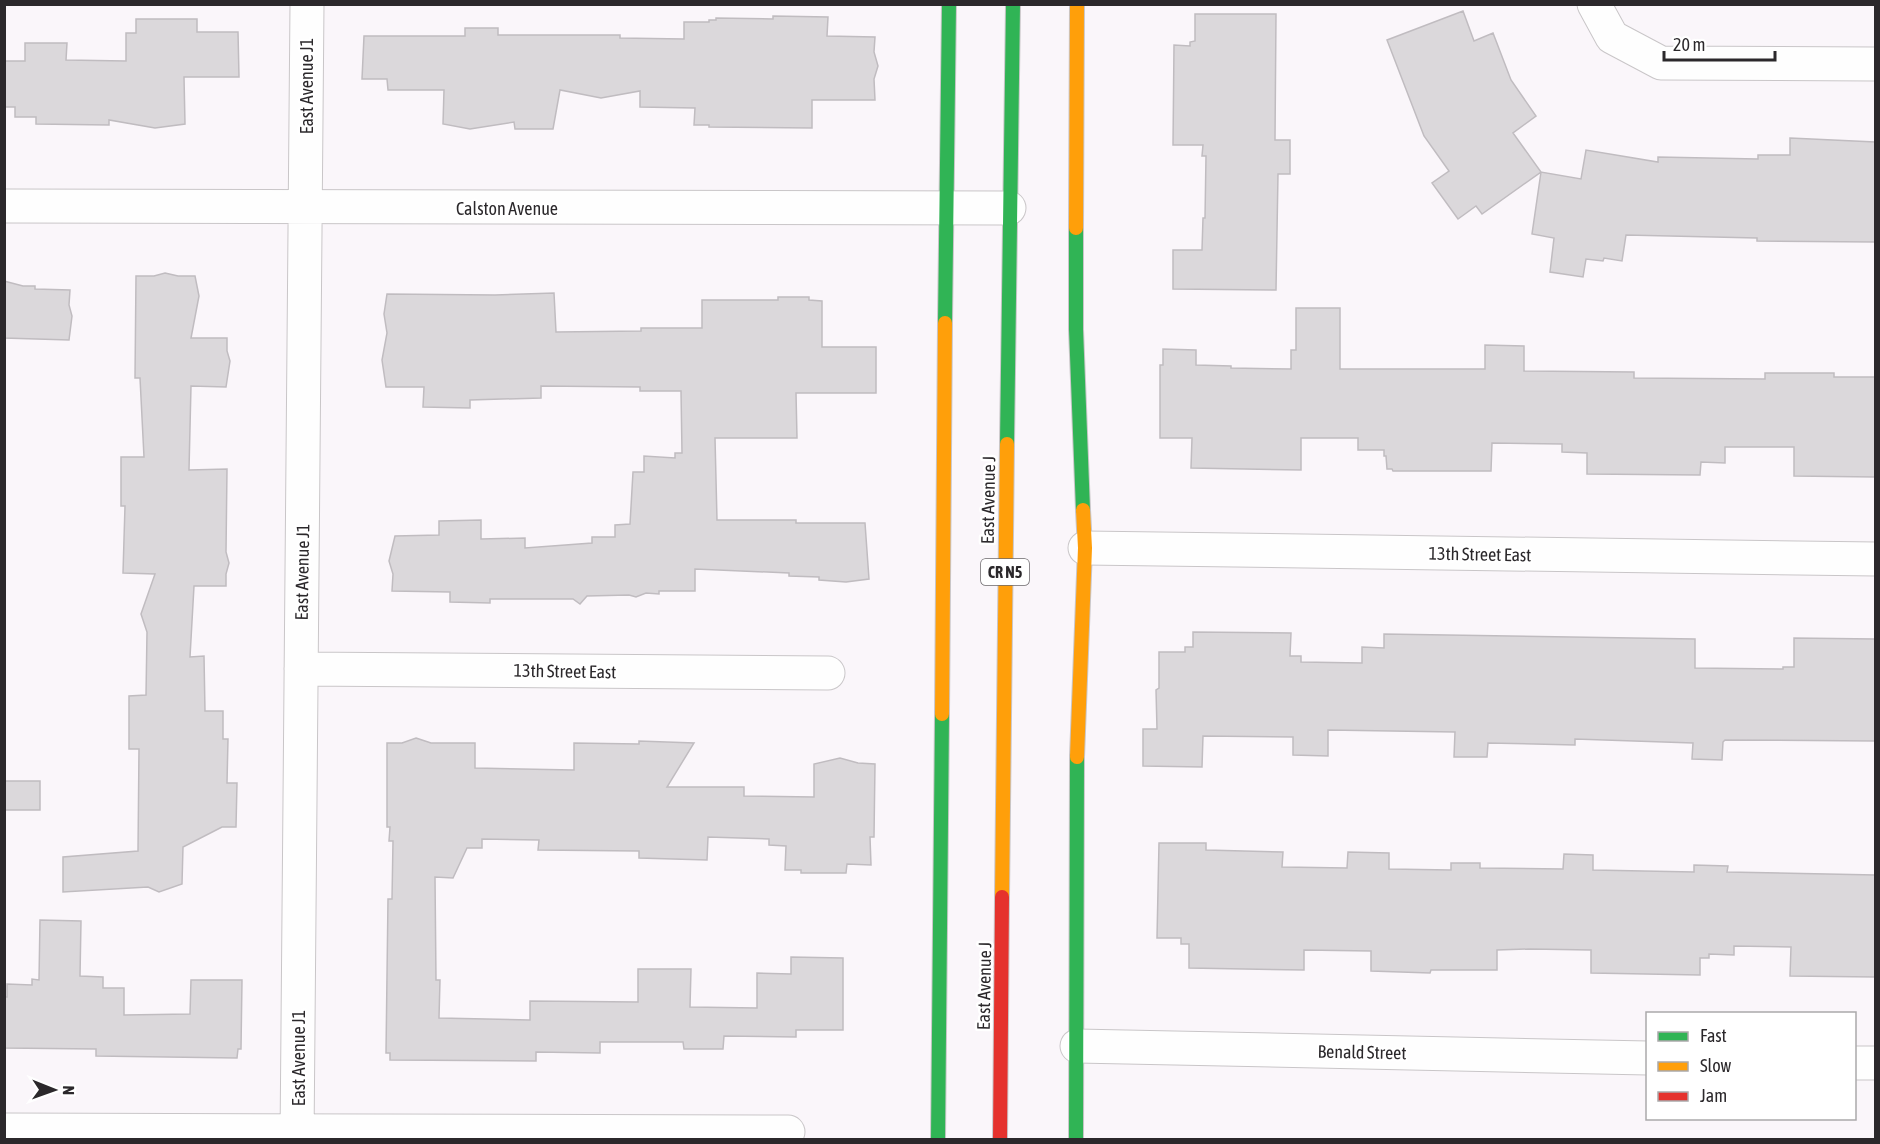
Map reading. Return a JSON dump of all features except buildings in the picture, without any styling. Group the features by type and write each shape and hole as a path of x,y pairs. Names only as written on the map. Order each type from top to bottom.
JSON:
{"main road":[{"path":"938,1140 946,208 950,4"},
{"name":"East Avenue J","path":"1000,1140 1013,4"},
{"path":"1076,1140 1077,718 1085,548 1076,329 1077,4"}],"street":[{"name":"East Avenue J1","path":"297,1136 307,4"},
{"path":"1594,4 1612,38 1661,63 1875,63"},
{"name":"Calston Avenue","path":"4,206 1009,208"},
{"name":"13th Street East","path":"1085,548 1875,559"},
{"name":"13th Street East","path":"301,669 828,673"},
{"name":"Benald Street","path":"1077,1046 1646,1058"},
{"path":"1856,1063 1875,1063"},
{"path":"4,1130 297,1136 788,1132"}],"traffic: fast":[{"path":"945,323 949,4"},
{"path":"1007,444 1013,4"},
{"path":"1076,228 1076,329 1083,510"},
{"path":"938,1140 942,714"},
{"path":"1076,1140 1077,757"}],"traffic: slow":[{"path":"1076,228 1077,4"},
{"path":"942,714 945,323"},
{"path":"1002,897 1007,444"},
{"path":"1077,757 1085,548 1083,510"}],"traffic: jam":[{"path":"1000,1140 1002,897"}]}
